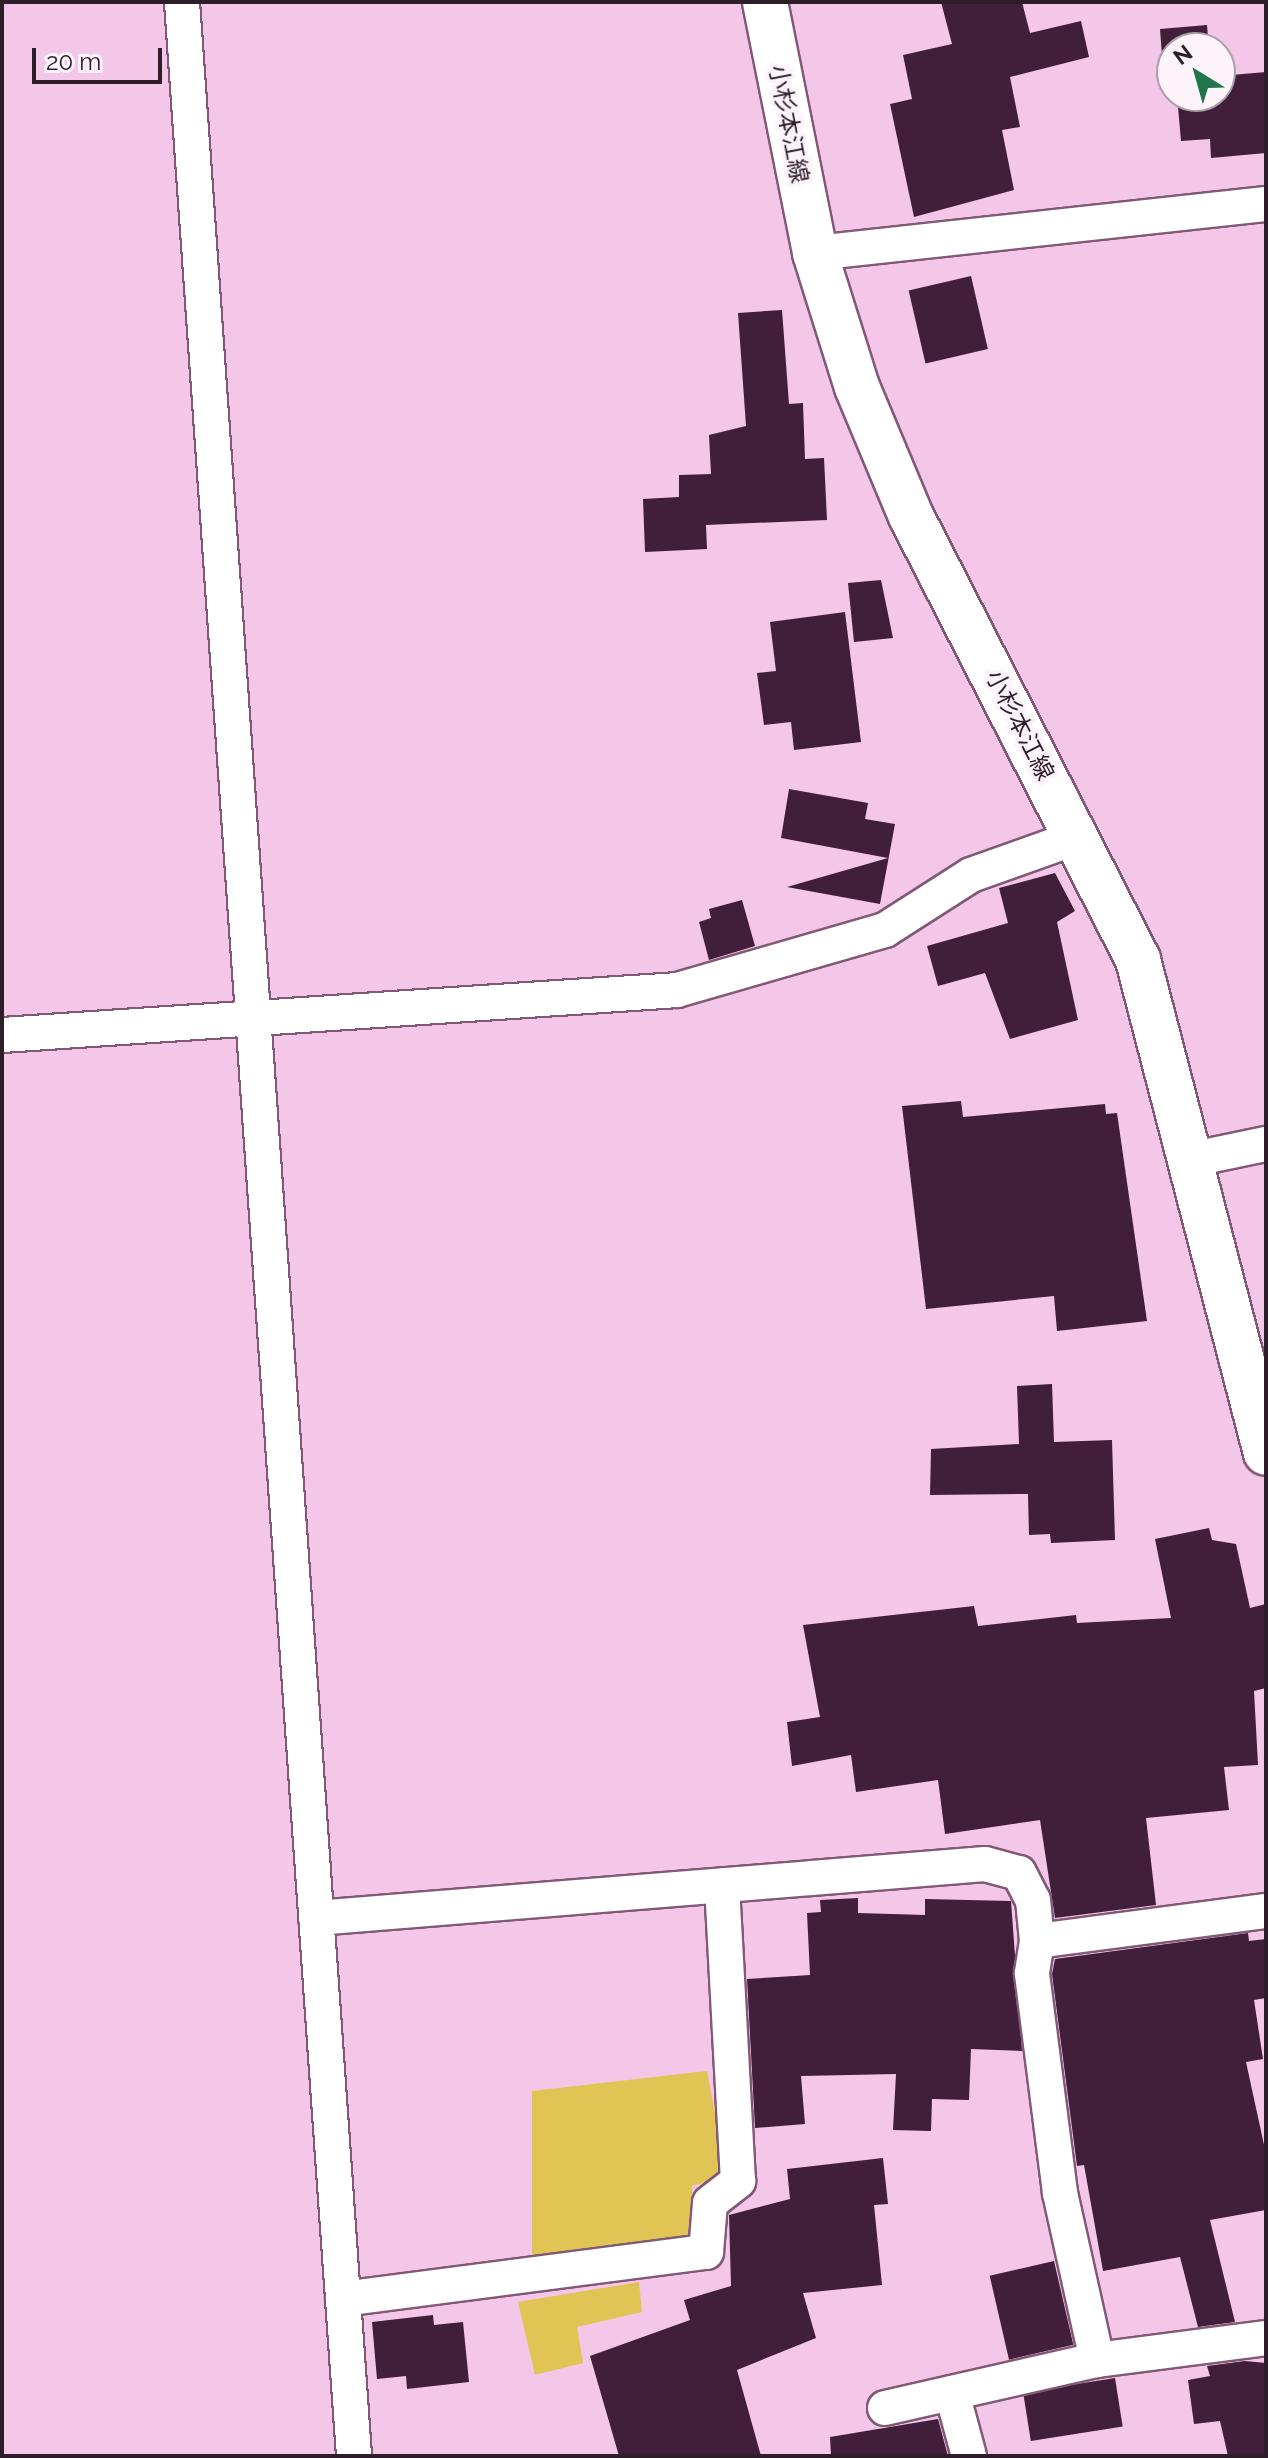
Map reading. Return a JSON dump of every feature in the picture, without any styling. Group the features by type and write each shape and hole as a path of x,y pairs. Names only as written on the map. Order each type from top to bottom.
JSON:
{"main road":[{"name":"小杉本江線","path":"765,2 815,253 857,387 911,516 1078,837 1138,960 1194,1159 1266,1453"}],"street":[{"path":"182,2 354,2456"},
{"path":"815,253 1266,204"},
{"path":"2,1035 677,990 885,930 971,875 1078,837"},
{"path":"1194,1159 1266,1144"},
{"path":"316,1918 985,1864 1019,1873 1033,1900 1037,1941 1032,1974 1060,2193 1097,2360"},
{"path":"343,2299 706,2252 710,2203 738,2181 722,1885"},
{"path":"1037,1941 1266,1911"},
{"path":"885,2408 1097,2360 1266,2338"},
{"path":"952,2393 969,2456"}],"shaded area":[{"path":"707,2071 727,2176 692,2186 695,2237 532,2258 532,2091"},
{"path":"639,2282 642,2312 577,2327 583,2363 535,2375 518,2302"}],"building":[{"path":"941,2 1022,2 1030,33 1081,21 1089,57 1010,77 1020,127 1002,130 1014,190 914,217 890,104 912,99 903,55 952,44"},
{"path":"1207,25 1208,32 1160,32 1160,29"},
{"path":"1266,72 1266,153 1211,158 1210,139 1181,141 1178,112 1236,112 1236,75"},
{"path":"971,276 988,349 926,363 909,290"},
{"path":"782,310 789,404 803,403 805,459 824,458 827,520 706,525 707,549 645,552 643,499 679,497 679,475 711,474 709,435 746,426 738,313"},
{"path":"881,580 893,638 854,642 848,583"},
{"path":"845,612 861,742 794,750 791,722 764,725 757,673 776,671 770,622"},
{"path":"789,789 868,803 865,819 895,824 880,904 787,887 888,858 781,838"},
{"path":"1055,873 1075,911 1057,922 1078,1020 1010,1039 985,973 938,986 927,946 1008,923 999,888"},
{"path":"742,900 755,946 709,960 699,922 711,918 709,909"},
{"path":"961,1101 963,1117 1105,1104 1106,1114 1117,1113 1147,1321 1057,1331 1054,1296 926,1309 902,1106"},
{"path":"1052,1384 1054,1442 1112,1440 1115,1540 1051,1543 1050,1534 1029,1535 1028,1494 930,1495 931,1449 1019,1444 1017,1386"},
{"path":"1209,1528 1212,1540 1236,1544 1250,1608 1266,1604 1266,1688 1254,1691 1258,1765 1224,1767 1229,1810 1146,1818 1156,1905 1055,1918 1040,1820 945,1834 938,1780 856,1792 851,1755 792,1766 787,1722 820,1717 803,1625 974,1606 978,1626 1076,1615 1077,1623 1171,1618 1155,1539"},
{"path":"858,1898 858,1913 925,1915 925,1899 1011,1901 1022,2051 971,2049 969,2100 932,2099 931,2131 893,2130 896,2074 801,2076 805,2124 755,2128 747,1979 810,1975 807,1913 821,1912 820,1900"},
{"path":"1248,1933 1249,1941 1266,1939 1266,1998 1254,2000 1263,2059 1246,2062 1266,2154 1266,2210 1210,2220 1235,2322 1198,2327 1180,2257 1103,2271 1084,2165 1077,2166 1052,1974 1055,1959"},
{"path":"883,2158 888,2204 874,2205 882,2285 803,2293 816,2338 737,2370 761,2456 619,2456 590,2356 690,2320 684,2300 731,2286 729,2215 790,2199 787,2169"},
{"path":"1054,2261 1073,2345 1009,2360 990,2276"},
{"path":"433,2315 434,2325 463,2322 469,2382 407,2389 406,2376 377,2379 372,2322"},
{"path":"1245,2361 1266,2363 1266,2456 1228,2456 1220,2421 1194,2424 1188,2380 1210,2376 1207,2366"},
{"path":"1115,2378 1123,2426 1031,2441 1023,2393"},
{"path":"938,2419 948,2456 831,2456 830,2437"}]}
